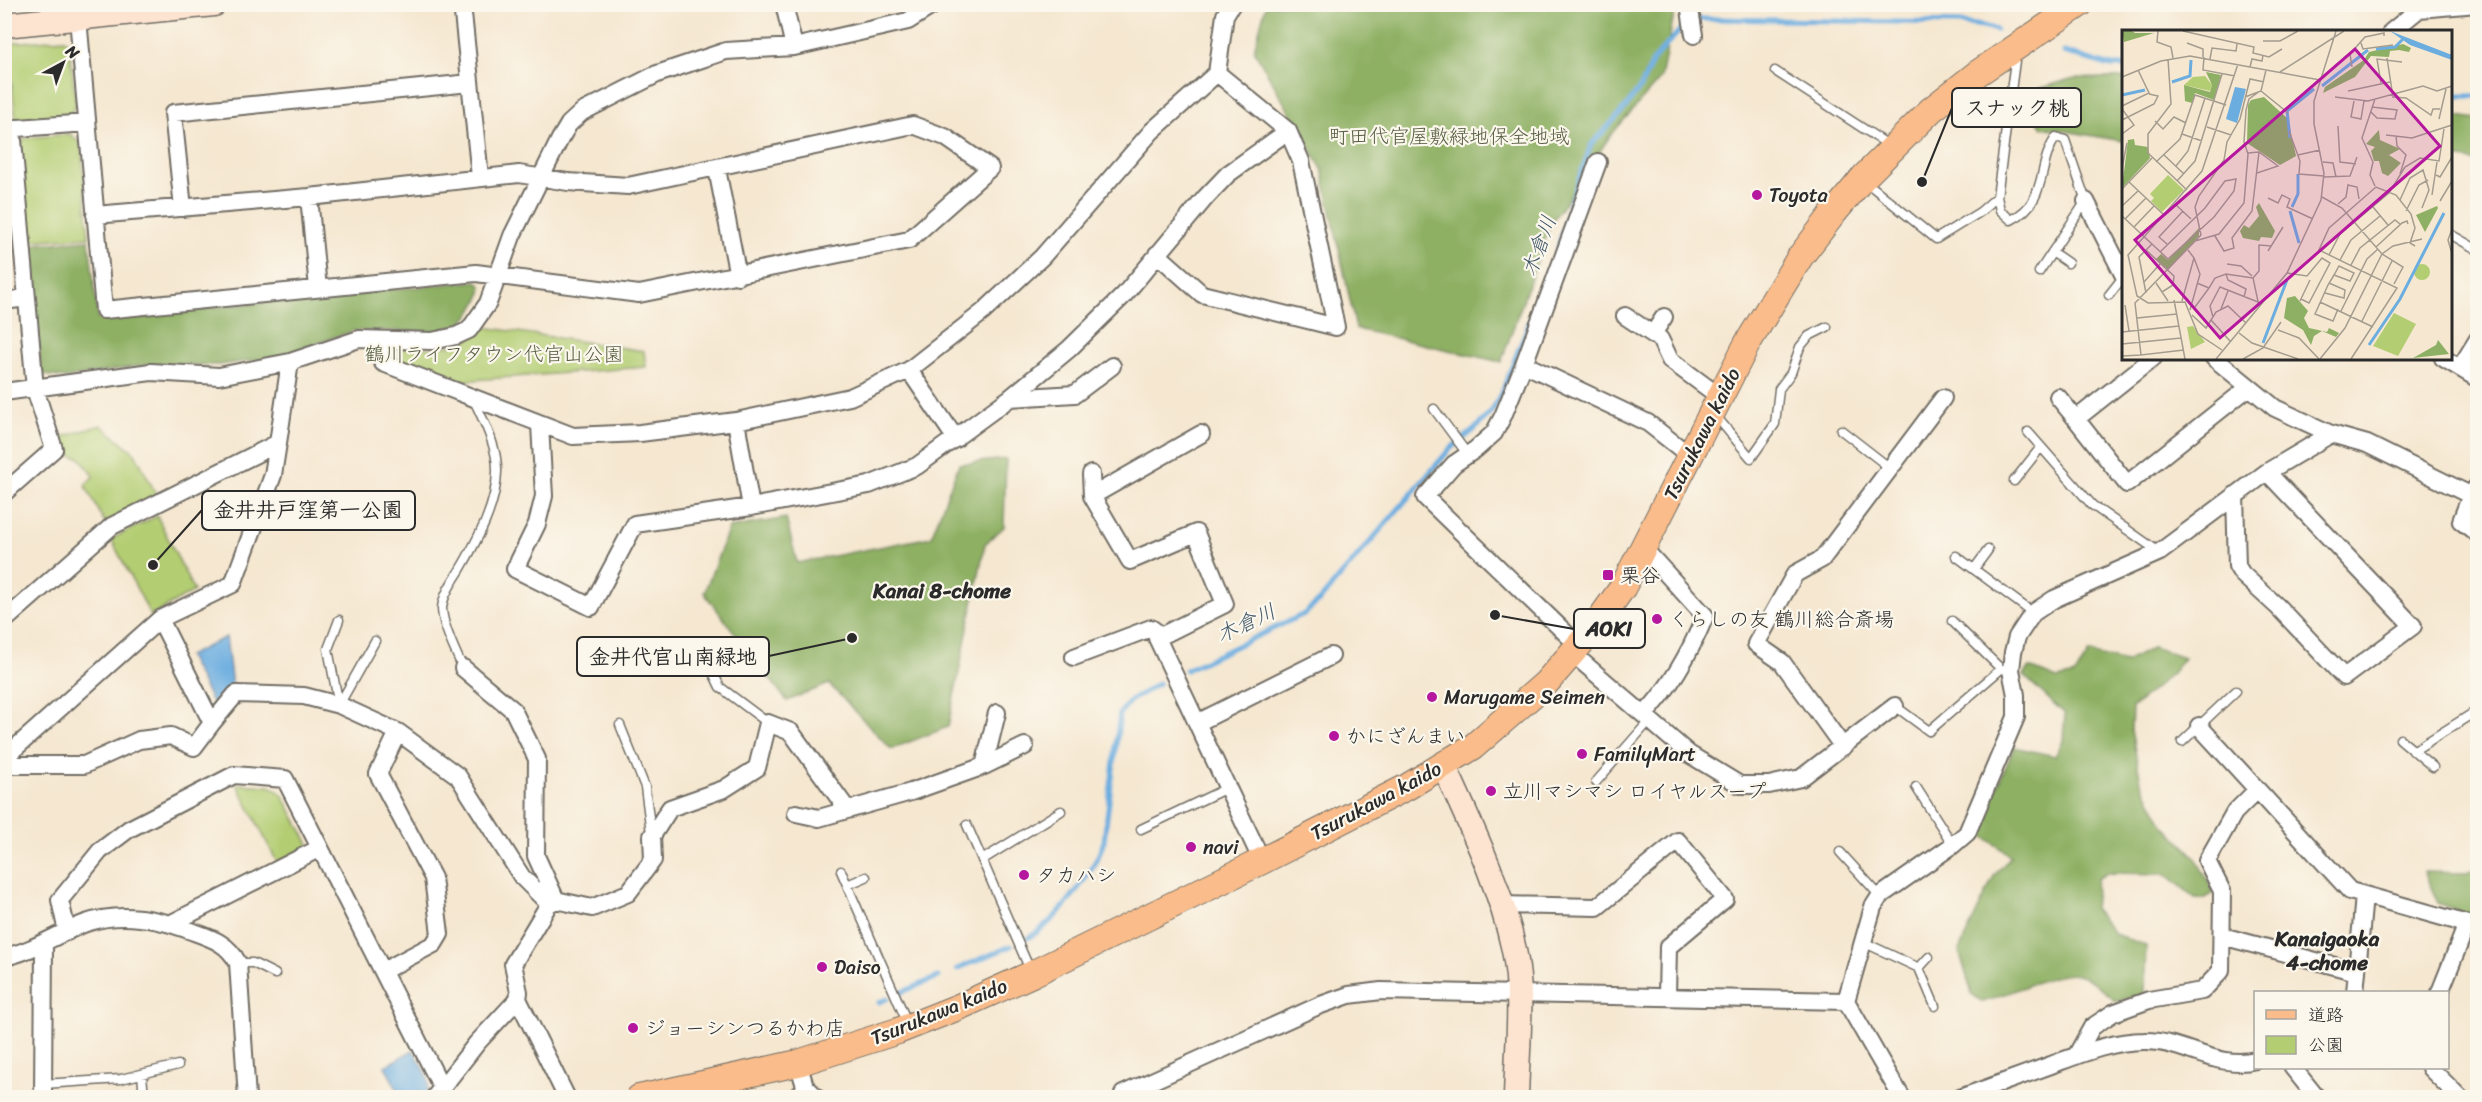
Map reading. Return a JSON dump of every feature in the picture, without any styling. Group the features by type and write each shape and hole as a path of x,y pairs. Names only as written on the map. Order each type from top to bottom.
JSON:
{"main road":[{"name":"Tsurukawa kaido","path":"639,1098 807,1082 909,1027 1032,974 1262,861 1407,787 1474,746 1546,683 1575,650 1623,587 1748,344 1800,256 1863,178 1930,110 2016,46 2080,4"}],"street":[{"path":"4,25 77,11 214,4"},
{"path":"462,4 480,177"},
{"path":"784,4 794,48"},
{"path":"4,392 151,372 219,376 290,362 359,339 432,341 456,336 469,330 488,303 512,236 564,131 582,112 657,74 726,51 794,48 908,21 935,4"},
{"path":"379,340 383,363 573,436 640,433 736,421 850,397 909,370 983,312 1042,257 1152,131 1217,73 1226,15 1232,4"},
{"path":"2393,30 2413,10 2477,4"},
{"path":"1690,5 1694,35"},
{"path":"77,11 95,215 104,310 476,273 639,294 909,240 990,168 945,137 913,125 717,169 628,186 568,182 519,174 309,197 95,215"},
{"path":"1157,254 1202,294 1335,327 1301,161 1288,131 1217,73"},
{"path":"183,208 172,112 470,83"},
{"path":"4,493 54,449 35,389 8,129 87,123"},
{"path":"540,425 544,496 537,524 515,569 591,607 635,524 751,507 869,485 917,466 1010,398 1069,349 1124,295 1227,174 1288,131"},
{"path":"1598,162 1503,416 1494,433 1465,452 1425,497 1575,650 1647,718 1689,754 1740,785 1769,785 1801,778 1895,706"},
{"path":"717,169 738,276"},
{"path":"309,197 318,288"},
{"path":"2086,201 2122,272"},
{"path":"4,301 26,298"},
{"path":"1625,316 1660,339 1670,360 1716,404"},
{"path":"1653,334 1664,317"},
{"path":"2460,368 2478,339"},
{"path":"2076,419 2150,360"},
{"path":"2216,360 2275,408 2331,434 2367,444 2475,493 2461,521 2478,534"},
{"path":"2446,360 2478,379"},
{"path":"4,758 160,619 232,584 273,475 290,362"},
{"path":"1524,364 1648,423 1690,456"},
{"path":"1010,398 1075,394 1112,366"},
{"path":"909,370 956,439"},
{"path":"2058,397 2127,484 2248,388"},
{"path":"1843,747 1782,662 1756,644 1794,574 1822,559 1943,398"},
{"path":"736,421 751,507"},
{"path":"1092,496 1190,449 1201,434"},
{"path":"1902,1098 1846,1001 1873,907 1880,896 1967,833 2016,717 2016,695 2006,670 2017,637 2033,613 2054,599 2160,552 2267,472 2331,434"},
{"path":"4,621 112,526 278,443"},
{"path":"2235,495 2237,566 2242,574 2278,607 2344,677 2413,626 2267,472"},
{"path":"1091,474 1092,496 1130,561 1196,533 1225,604 1157,638 1262,861"},
{"path":"1644,549 1705,616 1691,651 1647,718"},
{"path":"160,619 212,723"},
{"path":"1074,657 1151,628 1162,636"},
{"path":"1197,723 1331,656"},
{"path":"464,668 513,710 537,759 536,856 553,902"},
{"path":"4,765 84,765 139,740 171,736 194,747 236,694 304,696 339,705 398,732 458,776 522,877 553,902 592,908 628,893 653,861 652,836 670,808 724,789 757,768 768,723 791,732 847,809"},
{"path":"984,766 997,713"},
{"path":"2199,726 2350,891 2472,925 2441,991"},
{"path":"383,971 434,944 440,934 433,878 378,774 398,732"},
{"path":"796,813 819,818 911,792 984,766 1025,746"},
{"path":"1444,766 1483,849 1515,952 1518,993 1516,1098"},
{"path":"67,932 60,900 100,851 129,829 234,774 285,779 383,971 437,1092 477,1043 518,999"},
{"path":"2076,1056 2091,1027 2113,1013 2149,1000 2202,992 2221,971 2222,891 2207,861 2234,813 2257,790"},
{"path":"1502,905 1598,907 1678,841 1725,899 1668,947 1667,996"},
{"path":"172,923 320,848"},
{"path":"2355,991 2364,896"},
{"path":"553,902 513,964 519,992 518,999 567,1098"},
{"path":"4,957 45,944 87,923 122,916 172,923 207,936 230,949 238,963 247,1098"},
{"path":"2222,936 2357,972"},
{"path":"43,1090 45,944"},
{"path":"1125,1098 1123,1094 1318,1006 1349,995 1381,991 1846,1001"},
{"path":"1960,1098 2076,1056 2125,1042 2148,1041 2226,1063 2254,1061"},
{"path":"2294,1069 2318,1098"},
{"path":"2431,1069 2460,1098"}],"lane":[{"path":"2016,46 1997,197 2000,210 2011,220 2023,214 2039,192 2049,147 2056,137 2065,140 2086,201 2039,272"},
{"path":"1775,71 1892,148"},
{"path":"1863,178 1936,239 1980,212 1997,197"},
{"path":"2452,235 2478,250"},
{"path":"2052,252 2068,263"},
{"path":"2109,296 2122,279"},
{"path":"1716,404 1751,458 1775,424 1779,389 1791,373 1800,347 1809,336 1827,327"},
{"path":"464,668 454,649 442,608 447,593 482,530 493,502 497,470 491,441 473,397"},
{"path":"1434,409 1465,452"},
{"path":"1841,430 1890,468"},
{"path":"2028,432 2092,505 2160,552"},
{"path":"2014,481 2041,447"},
{"path":"1974,569 1988,550"},
{"path":"1956,556 2033,613"},
{"path":"339,620 328,649 339,705"},
{"path":"1895,706 1929,731 2006,670 1952,621"},
{"path":"339,705 375,641"},
{"path":"707,660 720,687 768,723"},
{"path":"2182,742 2236,692"},
{"path":"2413,751 2478,710"},
{"path":"1596,782 1647,718"},
{"path":"620,725 645,787 652,836"},
{"path":"2400,739 2433,767"},
{"path":"1916,787 1953,845"},
{"path":"1141,829 1227,788"},
{"path":"982,860 1061,810"},
{"path":"967,825 1032,974"},
{"path":"1840,852 1880,896"},
{"path":"841,871 909,1027"},
{"path":"847,885 866,877"},
{"path":"1863,942 1919,968 1935,1006"},
{"path":"1919,968 1929,957"},
{"path":"238,963 253,963 275,974"},
{"path":"43,1090 121,1079 178,1065"},
{"path":"142,1074 144,1098"},
{"path":"785,1098 807,1082"}],"green space":[{"name":"町田代官屋敷緑地保全地域","path":"1266,5 1676,5 1661,78 1610,136 1551,223 1501,362 1356,329 1322,169 1254,50"},
{"path":"64,39 69,42 76,105 68,116 16,121 7,43"},
{"path":"2074,78 2122,78 2122,141 2042,127 2031,111 2038,89"},
{"path":"2452,116 2477,120 2477,162 2452,157"},
{"path":"70,134 81,144 89,237 28,241 19,146 25,138"},
{"path":"89,240 98,319 477,281 482,287 480,297 471,313 461,324 437,331 353,331 276,357 220,365 150,364 66,378 45,375 41,370 30,245"},
{"name":"鶴川ライフタウン代官山公園","path":"484,327 644,351 646,367 447,382 394,362 397,348 433,348 455,344 475,335"},
{"path":"101,425 135,453 157,496 105,523 85,485 94,476 80,458 64,454 59,438"},
{"path":"1006,459 1004,527 985,544 948,727 891,749 829,684 787,701 704,593 729,528 786,518 797,563 931,537 959,464"},
{"path":"157,516 194,591 151,616 111,539"},
{"path":"2153,647 2184,658 2172,673 2132,708 2131,730 2141,782 2164,825 2196,858 2214,893 2204,899 2195,898 2166,874 2107,873 2097,879 2094,909 2115,934 2146,946 2144,994 2116,1002 2088,979 2068,974 1982,1002 1972,994 1959,950 1994,876 2011,856 1978,832 2014,747 2055,756 2063,741 2065,714 2023,675 2030,668 2057,679 2075,675 2089,653 2126,662"},
{"path":"237,784 270,786 282,794 310,846 277,862"},
{"path":"2477,869 2477,919 2438,903 2424,872 2466,873"}],"water":[{"path":"226,637 232,686 218,703 212,702 188,656"},
{"path":"413,1050 428,1080 427,1092 424,1097 401,1097 385,1066"}],"waterway":[{"name":"木倉川","path":"1186,670 1304,614 1320,600 1450,449 1474,430 1492,411 1504,387 1557,251 1569,206 1591,145 1626,107 1641,86 1654,59 1683,27 1700,19 1716,19 1959,23 1996,30"},
{"name":"木倉川","path":"2064,52 2111,66 2122,66"},
{"name":"木倉川","path":"2452,96 2478,96"},
{"name":"木倉川","path":"1028,938 1039,931 1062,908 1092,867 1104,841 1120,713 1130,701 1159,683"},
{"name":"木倉川","path":"957,969 1011,946"},
{"name":"木倉川","path":"902,992 938,977"},
{"name":"木倉川","path":"879,1002 887,999"}],"place":[{"name":"スナック桃","path":"1922,182"},
{"name":"Toyota","path":"1757,195"},
{"name":"金井井戸窪第一公園","path":"153,565"},
{"name":"栗谷","path":"1608,575"},
{"name":"AOKI","path":"1495,615"},
{"name":"くらしの友 鶴川総合斎場","path":"1657,619"},
{"name":"金井代官山南緑地","path":"852,638"},
{"name":"Marugame Seimen","path":"1432,697"},
{"name":"かにざんまい","path":"1334,736"},
{"name":"FamilyMart","path":"1582,754"},
{"name":"立川マシマシ ロイヤルスープ","path":"1491,791"},
{"name":"navi","path":"1191,847"},
{"name":"タカハシ","path":"1024,875"},
{"name":"Daiso","path":"822,967"},
{"name":"ジョーシンつるかわ店","path":"633,1028"}],"district":[{"name":"Kanai 8-chome","path":"942,591"},
{"name":"Kanaigaoka 4-chome","path":"2327,951"}]}
